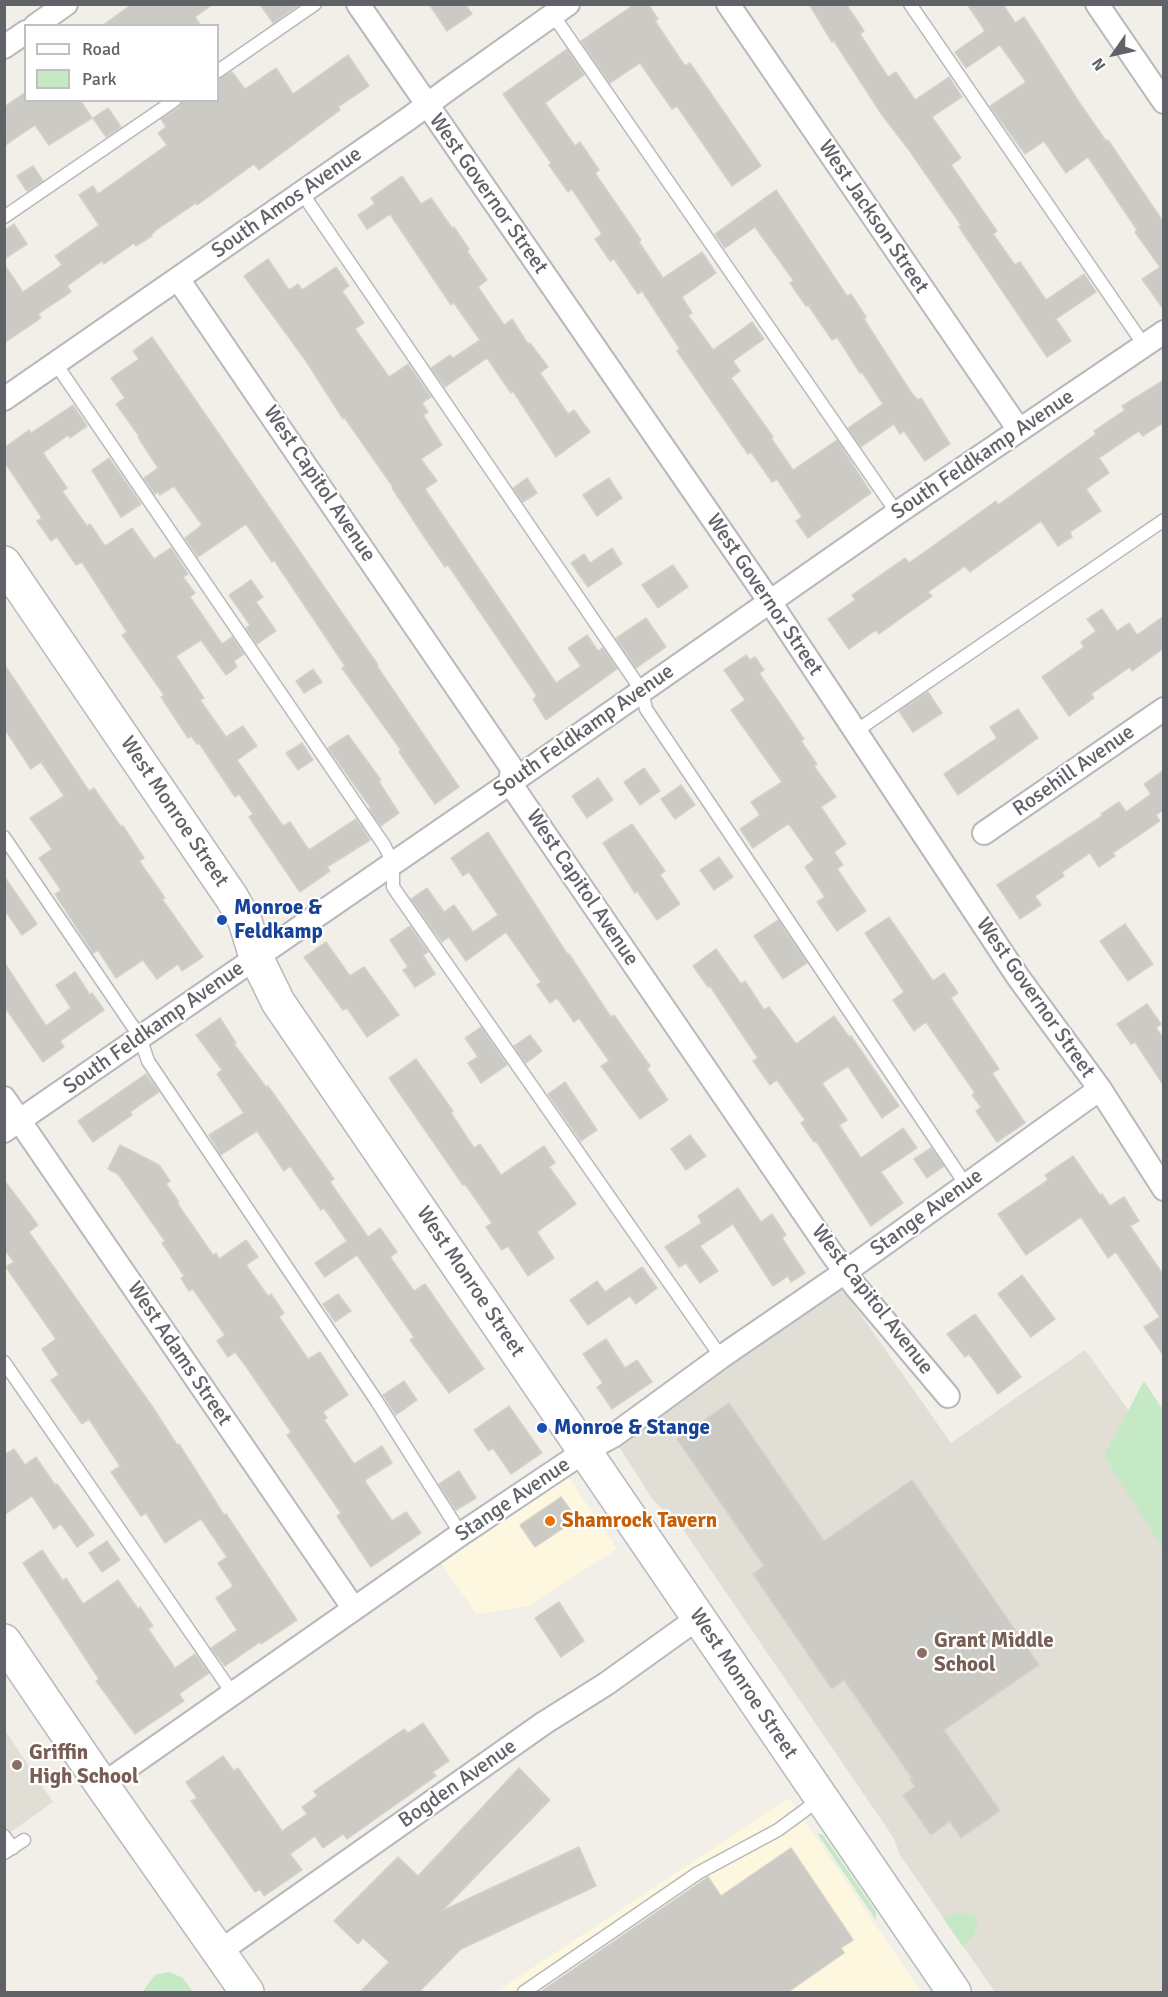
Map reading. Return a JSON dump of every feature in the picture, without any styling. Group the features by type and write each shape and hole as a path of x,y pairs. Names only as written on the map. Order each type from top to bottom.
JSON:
{"street":[{"path":"38,24 66,4"},
{"name":"West Governor Street","path":"358,4 770,602 1018,977 1100,1089 1164,1189"},
{"name":"West Jackson Street","path":"728,4 1019,430"},
{"path":"1097,4 1164,102"},
{"name":"South Amos Avenue","path":"4,399 302,193 560,10"},
{"path":"4,47 24,33"},
{"name":"West Capitol Avenue","path":"178,279 509,764 512,769 510,783 845,1272 948,1396"},
{"name":"South Feldkamp Avenue","path":"12,1126 897,513 1164,332"},
{"name":"West Monroe Street","path":"4,563 232,898 245,921 256,957 278,1002 954,1992"},
{"name":"Rosehill Avenue","path":"984,834 1164,709"},
{"name":"Stange Avenue","path":"102,1785 461,1534 585,1451 613,1436 1100,1089"},
{"name":"West Adams Street","path":"4,1098 12,1126 354,1609"},
{"name":"Bogden Avenue","path":"219,1952 544,1723 606,1684 698,1618"},
{"path":"4,1641 247,1992"}],"lane":[{"path":"219,70 315,4"},
{"path":"910,4 1144,345"},
{"path":"560,10 897,513"},
{"path":"4,217 172,102"},
{"path":"302,193 642,691 646,709 966,1185"},
{"path":"56,364 384,845 393,863 393,887 721,1357"},
{"path":"856,731 1164,520"},
{"path":"4,837 140,1037 148,1061 376,1400 461,1534"},
{"path":"4,1362 234,1694"},
{"path":"524,1992 698,1873 778,1830 821,1799"},
{"path":"4,1836 9,1851 24,1840"}],"shaded area":[{"path":"842,1288 951,1443 1085,1350 1163,1463 1163,1992 995,1992 900,1855 893,1837 682,1528 653,1500 616,1442"},
{"path":"567,1475 617,1549 528,1606 477,1614 439,1561"},
{"name":"Griffin High School","path":"4,1729 53,1802 5,1836 4,1836"},
{"path":"789,1798 921,1992 496,1992"}],"green space":[{"path":"1144,1381 1163,1410 1163,1548 1104,1456"},
{"path":"817,1833 823,1835 876,1912 876,1920"},
{"path":"956,1913 973,1914 978,1922 973,1936 963,1947 943,1918"},
{"path":"169,1972 183,1978 193,1992 142,1992 155,1975"}],"building":[{"path":"132,4 213,4 195,17 200,24 105,24"},
{"path":"260,4 300,4 273,23"},
{"path":"429,4 465,4 472,14 447,31"},
{"path":"635,4 648,4 658,19 655,21 685,66 690,63 761,166 732,186 677,106 672,109 640,63 610,83 581,41"},
{"path":"809,4 846,4 864,31 860,34 888,77 896,72 915,100 949,77 962,97 932,117 961,158 951,165 997,231 993,234 1015,265 1020,262 1046,300 1084,274 1096,292 1056,319 1071,341 1047,357 959,227 961,225 882,115"},
{"path":"967,4 1003,4 1015,23 1024,17 1081,105 1106,141 1108,140 1164,223 1164,310 1142,279 1160,267 1088,157 1066,173 1044,141 1025,154 990,106 1026,82 1000,45 966,68 955,52 985,31"},
{"path":"567,49 584,75 545,103 575,146 580,142 599,170 595,173 641,240 639,242 663,278 702,252 716,273 682,297 692,313 688,315 713,350 752,322 764,339 733,361 740,371 731,378 773,437 771,438 793,470 837,440 871,493 808,538 796,521 802,517 777,479 772,482 751,452 748,454 677,351 680,349 642,291 638,294 614,259 610,261 595,239 602,234 572,189 568,192 549,165 551,163 503,94"},
{"path":"348,55 369,86 338,107 340,110 259,170 254,164 197,205 196,203 156,230 152,236 136,246 134,243 104,264 102,261 67,286 71,292 38,314 41,318 4,343 4,264 23,292 62,265 55,256 99,225 79,195 93,186 98,194 167,145 158,133 166,127 161,119 180,107 182,102 219,102 219,78 232,72 245,89 276,68 293,94"},
{"path":"24,93 24,102 81,102 92,118 49,145 35,125 4,146 4,107"},
{"path":"108,108 121,127 106,137 93,118"},
{"path":"33,166 43,181 27,191 17,176"},
{"path":"402,176 421,204 431,198 452,228 454,227 487,280 478,287 504,325 512,319 528,344 530,343 548,367 540,373 568,414 574,410 590,432 556,457 513,391 511,393 487,358 445,387 431,368 450,355 453,358 480,340 454,303 451,305 390,214 367,229 358,215 375,204 371,198"},
{"path":"776,190 847,296 851,294 866,317 864,319 913,395 918,400 921,398 950,444 925,461 904,431 900,434 894,424 861,447 848,428 883,404 862,372 860,373 837,337 832,340 808,305 806,306 790,283 794,281 755,227 725,248 715,234"},
{"path":"14,224 27,244 4,259 4,231"},
{"path":"268,259 289,290 298,284 302,290 336,267 349,286 342,291 364,323 355,329 389,377 408,364 431,397 422,403 428,412 423,415 442,445 421,459 437,481 425,489 556,683 581,666 568,648 587,635 598,651 603,648 617,669 546,720 533,699 537,696 448,565 445,567 306,361 244,276"},
{"path":"152,337 378,665 459,787 435,804 399,752 401,750 342,668 345,666 274,560 272,562 246,524 198,557 185,538 202,525 174,486 160,495 158,492 155,494 144,478 158,468 116,404 125,398 111,378 139,359 133,351"},
{"path":"1164,380 1164,422 1143,436 1139,431 1099,458 1109,473 1086,489 1101,511 1070,532 1072,537 1058,546 1041,521 970,572 965,566 928,592 932,596 879,634 876,630 849,649 828,619 855,600 852,595 905,558 909,563 996,501 998,505 1096,434 1094,431 1125,410 1122,406"},
{"path":"73,405 87,426 70,438 68,435 43,453 67,488 62,491 87,526 90,524 105,546 132,528 154,559 171,548 188,574 183,577 195,593 190,597 222,644 232,637 244,654 234,661 237,667 226,675 201,640 176,656 204,698 200,700 226,737 243,726 257,746 237,760 283,826 290,822 309,850 356,819 370,840 327,867 330,871 300,892 249,817 253,814 239,794 235,797 199,743 197,744 191,736 188,738 161,697 164,695 122,635 127,632 82,562 76,565 57,537 51,541 37,521 42,518 4,461 4,448 29,430 31,433"},
{"path":"109,458 141,504 121,517 92,470"},
{"path":"527,478 537,493 523,502 513,488"},
{"path":"609,478 622,498 597,516 583,495"},
{"path":"612,548 622,564 588,587 571,563 584,554 590,563"},
{"path":"673,565 688,587 658,608 642,585"},
{"path":"251,580 263,597 256,602 276,631 257,644 246,628 250,625 229,595"},
{"path":"1102,609 1117,631 1129,623 1137,635 1164,616 1164,648 1132,671 1130,667 1091,694 1094,698 1069,716 1042,677 1084,647 1081,642 1096,631 1087,619"},
{"path":"646,618 666,647 636,668 616,638"},
{"path":"746,655 750,660 755,657 764,670 759,673 804,739 801,741 817,764 814,766 836,797 821,807 846,844 834,852 843,865 837,869 866,911 837,931 817,902 825,897 805,867 814,860 791,827 788,824 753,848 740,829 760,815 751,802 782,782 731,710 745,700 724,670"},
{"path":"4,664 89,791 94,788 121,827 123,826 144,858 139,861 165,898 162,899 203,957 182,971 178,964 157,979 143,960 116,978 98,950 93,953 55,894 61,890 39,858 52,849 30,818 64,796 41,762 31,769 4,728"},
{"path":"313,669 322,682 304,693 296,681"},
{"path":"928,692 942,713 913,732 899,711"},
{"path":"1018,709 1038,738 958,795 944,774 997,738 990,727"},
{"path":"348,735 381,780 379,782 399,813 381,826 369,809 371,808 328,748"},
{"path":"302,743 313,760 298,770 286,753"},
{"path":"644,768 660,791 640,805 624,782"},
{"path":"1164,770 1164,812 1156,815 1160,821 1113,853 1115,856 1099,867 1090,853 1062,872 1064,876 1035,896 1041,905 1020,919 997,885 1102,816 1101,814 1119,802 1126,812 1151,794 1144,784"},
{"path":"598,778 613,800 587,818 572,796"},
{"path":"681,785 695,805 675,819 661,799"},
{"path":"632,824 665,871 660,875 680,904 657,920 637,891 635,893 603,843"},
{"path":"488,832 568,955 611,1017 614,1015 650,1066 647,1069 668,1100 640,1119 601,1066 609,1061 579,1018 574,1022 557,998 550,1003 537,985 541,982 506,932 466,961 449,937 442,942 411,899 427,888 444,912 454,905 473,932 498,915 469,872 463,876 451,858"},
{"path":"719,857 733,877 714,890 700,870"},
{"path":"4,876 37,924 22,935 4,909"},
{"path":"889,917 933,981 944,973 958,993 951,998 999,1069 992,1073 1025,1123 997,1142 976,1111 981,1107 972,1095 975,1093 926,1022 914,1031 893,1000 904,992 865,933"},
{"path":"778,920 807,963 783,979 754,936"},
{"path":"1125,924 1153,964 1128,981 1100,941"},
{"path":"410,926 428,952 423,955 435,974 415,987 403,970 408,967 390,940"},
{"path":"326,942 350,976 364,967 399,1015 367,1037 347,1008 343,1010 304,957"},
{"path":"716,949 741,984 745,981 764,1010 769,1007 796,1044 834,1016 849,1037 851,1036 899,1106 882,1118 848,1066 822,1083 847,1120 839,1125 861,1158 903,1128 917,1148 881,1172 903,1203 871,1226 816,1141 814,1142 801,1123 805,1120 777,1080 770,1085 753,1061 758,1058 710,986 708,987 693,966"},
{"path":"4,962 46,1026 71,1008 56,985 75,972 90,995 92,993 104,1010 60,1041 64,1047 43,1062 4,1006"},
{"path":"1147,1004 1161,1024 1156,1028 1164,1039 1164,1086 1135,1042 1131,1044 1117,1024"},
{"path":"220,1018 236,1043 234,1044 266,1087 268,1086 334,1179 330,1182 368,1237 380,1228 397,1252 390,1257 414,1291 425,1284 484,1369 449,1393 410,1340 414,1337 357,1255 325,1277 315,1263 347,1241 324,1208 321,1210 290,1166 284,1171 257,1131 221,1155 209,1135 244,1113 217,1074 222,1070 196,1035"},
{"path":"481,1027 507,1065 481,1083 468,1063 478,1057 465,1038"},
{"path":"530,1035 542,1051 526,1063 514,1046"},
{"path":"416,1059 453,1111 451,1113 474,1148 480,1144 501,1175 544,1146 555,1163 549,1167 576,1204 537,1232 554,1258 528,1276 508,1246 502,1250 486,1227 492,1223 389,1078"},
{"path":"146,1074 159,1092 130,1112 132,1115 93,1142 78,1121"},
{"path":"565,1082 597,1130 581,1141 548,1094"},
{"path":"690,1135 706,1156 686,1170 671,1149"},
{"path":"120,1145 159,1165 170,1181 166,1184 179,1202 177,1203 213,1255 216,1253 219,1259 246,1240 258,1257 246,1265 268,1296 271,1294 284,1313 279,1317 308,1359 320,1352 348,1395 323,1412 327,1418 324,1420 354,1464 382,1446 392,1463 365,1480 366,1483 392,1521 406,1512 421,1533 371,1567 337,1516 341,1513 287,1435 291,1432 235,1352 228,1357 217,1341 225,1335 193,1289 189,1291 181,1278 184,1276 162,1243 165,1241 118,1174 108,1169"},
{"path":"931,1148 944,1166 927,1178 914,1159"},
{"path":"1073,1156 1110,1206 1124,1197 1139,1221 1130,1226 1164,1276 1164,1356 1144,1327 1160,1317 1116,1252 1108,1258 1081,1217 1026,1255 998,1214 1048,1180 1045,1175"},
{"path":"4,1180 38,1225 29,1232 177,1445 179,1444 224,1515 226,1514 297,1620 225,1666 211,1648 237,1630 216,1598 233,1586 218,1563 227,1557 201,1519 165,1543 146,1513 141,1516 111,1472 120,1466 89,1419 82,1424 51,1380 59,1375 42,1349 56,1339 6,1267 14,1262 4,1249"},
{"path":"738,1188 761,1222 772,1214 786,1235 782,1238 805,1273 791,1282 788,1276 773,1286 733,1224 700,1246 718,1271 700,1283 686,1263 679,1267 665,1247 702,1223 698,1216"},
{"path":"642,1267 657,1288 636,1304 630,1296 588,1325 570,1300 597,1281 605,1292"},
{"path":"1022,1275 1055,1319 1031,1337 998,1294"},
{"path":"338,1294 351,1311 335,1322 323,1304"},
{"path":"975,1314 1021,1377 998,1394 969,1354 965,1357 947,1334"},
{"path":"606,1339 625,1368 637,1360 652,1382 612,1409 597,1387 603,1383 583,1354"},
{"path":"404,1381 417,1400 396,1415 383,1395"},
{"path":"729,1403 824,1541 912,1480 1039,1665 944,1730 1000,1811 961,1838 950,1821 931,1835 903,1795 915,1787 910,1779 912,1778 844,1680 832,1689 753,1574 764,1566 677,1439"},
{"path":"509,1406 542,1453 511,1474 493,1448 489,1451 474,1430"},
{"path":"14,1449 25,1465 36,1457 94,1535 77,1547 61,1524 54,1529 32,1496 4,1515 4,1455"},
{"path":"459,1471 476,1498 456,1510 439,1484"},
{"path":"561,1497 577,1519 535,1547 520,1525"},
{"path":"107,1541 120,1560 102,1572 89,1553"},
{"path":"42,1550 63,1581 66,1578 83,1604 118,1580 153,1626 148,1629 175,1668 195,1654 209,1673 179,1694 184,1701 135,1734 96,1681 99,1679 23,1563"},
{"path":"559,1602 584,1641 561,1657 535,1618"},
{"path":"423,1723 449,1761 433,1772 436,1776 347,1839 343,1834 323,1848 315,1836 290,1854 302,1870 264,1896 260,1889 255,1892 191,1801 197,1798 186,1782 223,1756 234,1771 238,1768 282,1831 307,1814 302,1807 317,1796 314,1791 404,1729 408,1733"},
{"path":"519,1768 550,1800 442,1911 579,1847 596,1886 461,1949 419,1992 360,1992 389,1962 363,1938 358,1944 334,1921 398,1857 418,1876"},
{"path":"791,1848 853,1940 841,1948 844,1953 788,1992 540,1992 708,1877 721,1896"}],"place":[{"name":"Monroe & Feldkamp","path":"222,920"},
{"name":"Monroe & Stange","path":"542,1428"},
{"name":"Shamrock Tavern","path":"550,1521"},
{"name":"Grant Middle School","path":"922,1653"},
{"name":"Griffin High School","path":"17,1765"}]}
